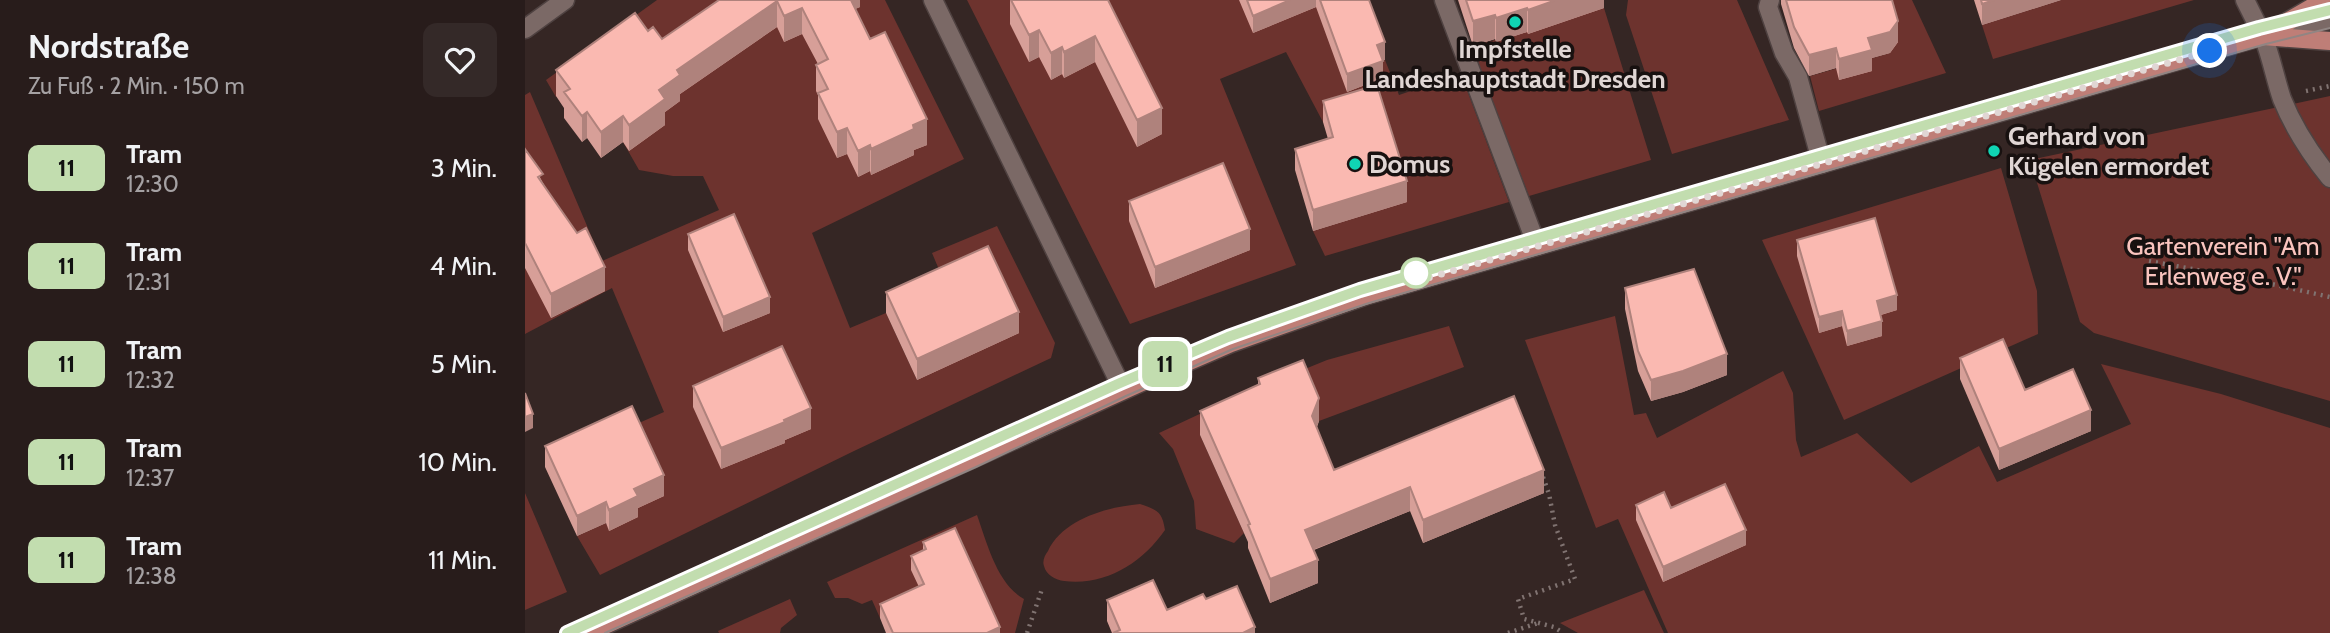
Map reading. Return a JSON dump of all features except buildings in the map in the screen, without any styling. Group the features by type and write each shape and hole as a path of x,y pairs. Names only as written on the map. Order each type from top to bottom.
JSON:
{"main road":[{"path":"593,632 1231,343 1352,301 2263,36 2325,0"},
{"path":"2263,36 2330,41"}],"street":[{"path":"525,29 565,0"},
{"path":"933,0 1123,390"},
{"path":"1444,0 1537,246"},
{"path":"1770,0 1767,6 1784,53 1798,77 1822,164"},
{"path":"2245,0 2263,36 2295,128 2330,178"},
{"path":"2263,36 2330,19"}],"path":[{"path":"2149,261 2330,297"},
{"path":"1540,469 1549,494 1555,525 1575,579 1518,599 1524,620 1554,627 1563,633"},
{"path":"1027,633 1042,589"},
{"path":"1508,633 1539,623"}],"green space":[{"path":"657,0 885,0 964,159 812,233 850,328 886,313 917,380 946,286 932,253 997,226 1055,343 1051,358 600,575 577,536 606,523 609,530 632,426 664,412 612,288 525,334 525,95 530,92 602,261 719,210 703,176 673,176 639,170 623,142 635,39 556,97 546,80"},
{"path":"967,0 1362,0 1377,63 1385,60 1399,95 1461,74 1509,202 1325,256 1313,231 1406,202 1323,122 1286,52 1220,79 1296,265 1130,324"},
{"path":"1628,0 1737,0 1789,120 1672,154 1626,15"},
{"path":"1886,0 1912,0 1946,73 1819,111 1810,76 1890,53"},
{"path":"2061,0 2194,0 1993,59 1982,25"},
{"path":"1604,8 1651,160 1529,196 1471,47"},
{"name":"Gartenverein \"Am Erlenweg e. V.\"","path":"2330,96 2330,401 2094,333 2080,322 2030,160"},
{"path":"2001,168 2037,291 2038,334 1844,420 1762,240"},
{"path":"1615,316 1634,415 1646,413 1657,438 1783,371 1793,393 1796,440 1801,457 1857,433 1911,483 1979,446 1997,482 2131,424 2101,364 2221,394 2330,428 2330,633 1668,633 1618,519 1596,528 1525,340"},
{"path":"1449,326 1464,367 1319,421 1303,383 1200,435 1244,533 1234,543 1196,529 1194,501 1173,449 1159,433 1236,397 1327,360"},
{"path":"525,493 567,592 525,610"},
{"path":"1140,504 1158,512 1165,530 1134,562 1108,576 1079,582 1061,580 1047,572 1043,564 1045,556 1064,531 1100,512"},
{"path":"977,515 1000,573 1024,599 1015,633 997,633 922,594 920,600 880,618 872,600 862,604 848,598 835,598 827,582"},
{"path":"1644,590 1664,633 1578,633 1560,623"},
{"path":"790,599 797,615 781,628 780,633 718,631"}],"tram line":[{"path":"567,633 1120,383 1228,337 1360,290 2259,28 2330,10"},
{"name":"11","path":"567,633 1120,383 1228,337 1360,290 2259,28 2330,10"},
{"path":"605,633 1233,349 1369,303 2266,44 2330,28"}],"place":[{"name":"Impfstelle Landeshauptstadt Dresden","path":"1515,22"},
{"name":"Gerhard von Kügelen ermordet","path":"1994,151"},
{"name":"Domus","path":"1355,164"}],"route":[{"path":"1416,273 1414,282 2210,51"}]}
